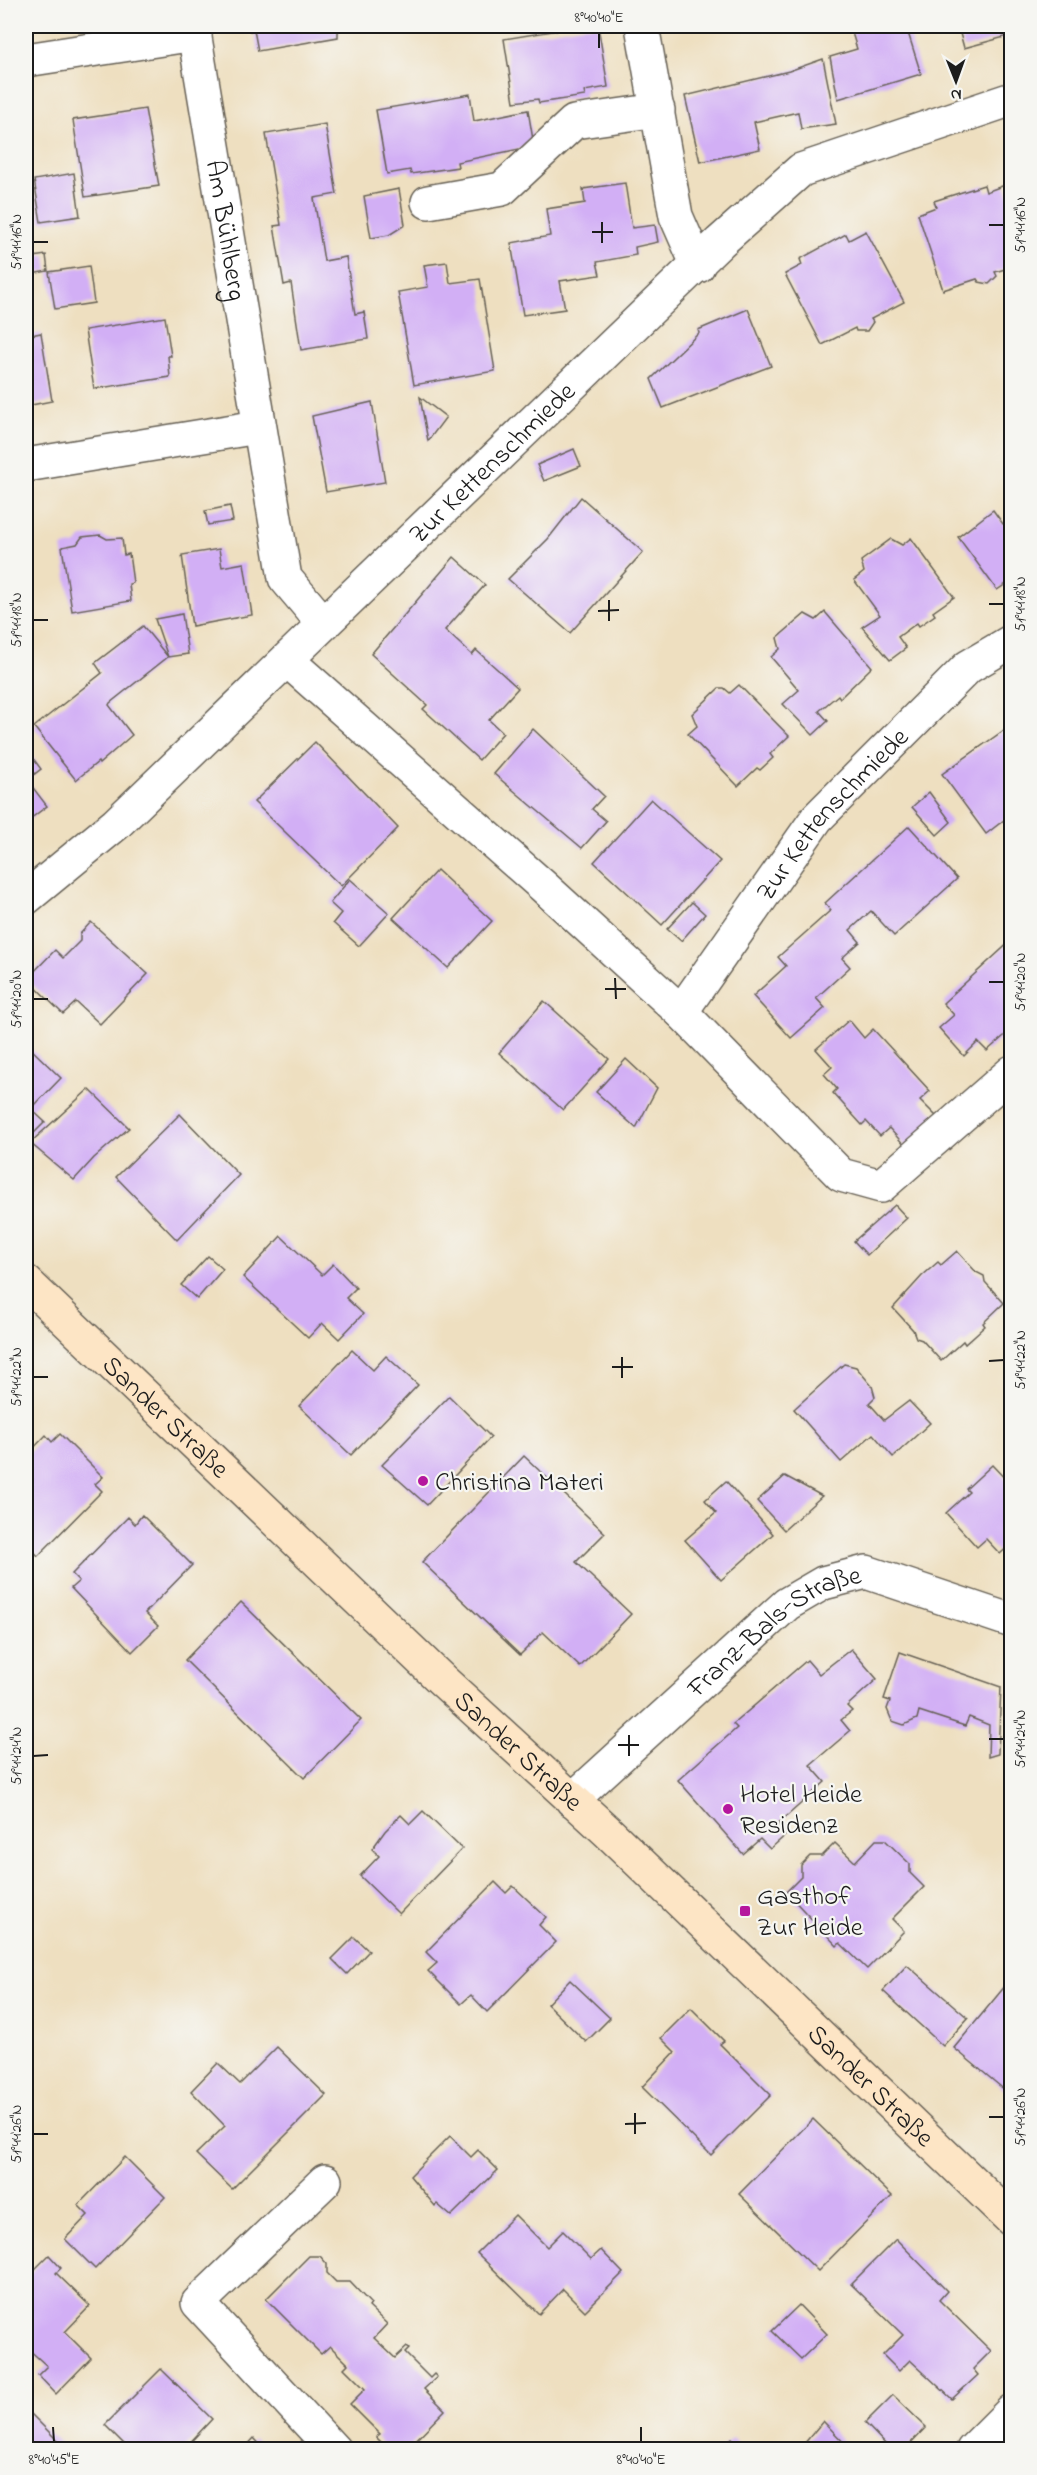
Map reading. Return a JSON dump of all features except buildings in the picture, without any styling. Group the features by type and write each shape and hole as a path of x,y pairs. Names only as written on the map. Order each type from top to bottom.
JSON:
{"street":[{"path":"642,26 676,216 698,266"},
{"name":"Am Bühlberg","path":"26,60 194,30 258,427 285,578 323,623"},
{"name":"Zur Kettenschmiede","path":"26,898 116,824 720,243 801,170 1011,99"},
{"path":"428,202 502,189 574,122 658,110"},
{"path":"26,465 258,427"},
{"name":"Zur Kettenschmiede","path":"681,1012 817,818 968,667 1011,640"},
{"path":"286,660 544,886 681,1012 841,1175 881,1186 1011,1072"},
{"name":"Sander Straße","path":"26,1282 1011,2220"},
{"name":"Franz-Bals-Straße","path":"572,1800 787,1604 823,1582 866,1572 1011,1621"},
{"path":"325,2181 198,2302 334,2450"},
{"path":"973,2450 1011,2411"}],"place":[{"name":"Christina Materi","path":"423,1481"},
{"name":"Hotel Heide Residenz","path":"728,1809"},
{"name":"Gasthof Zur Heide","path":"745,1911"}]}
